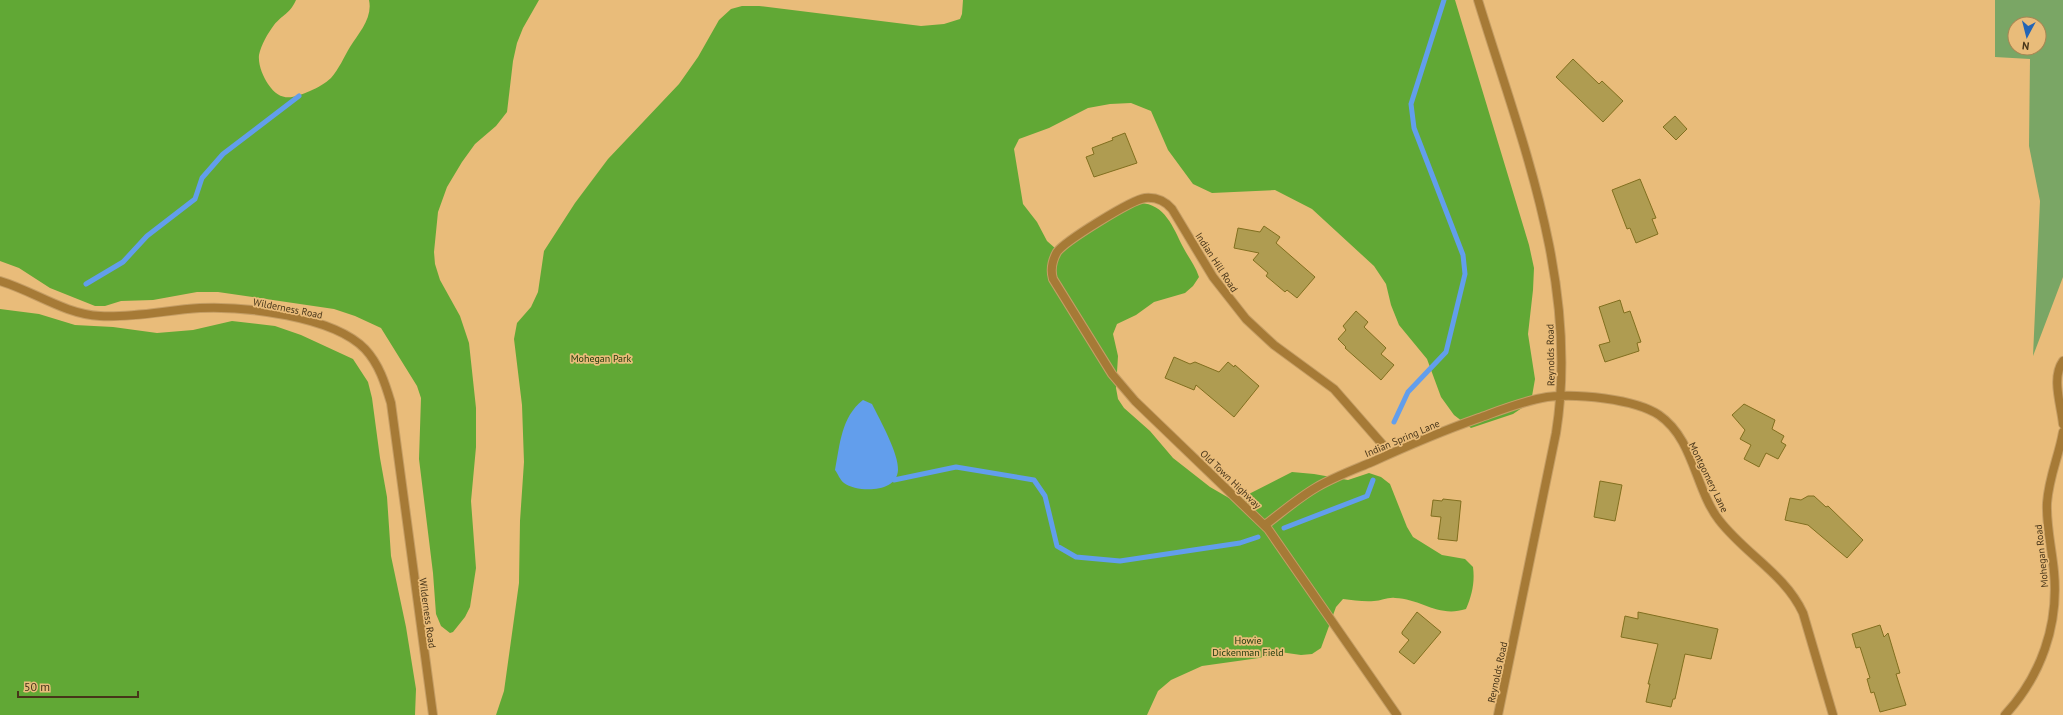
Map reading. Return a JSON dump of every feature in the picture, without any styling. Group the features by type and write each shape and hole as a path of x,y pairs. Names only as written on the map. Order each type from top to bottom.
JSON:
{"street":[{"name":"Reynolds Road","path":"1478,0 1547,230 1555,277 1560,334 1560,396 1552,453 1498,715"},
{"name":"Indian Hill Road","path":"1052,262 1058,251 1068,242 1134,202 1146,198 1163,201 1172,209 1213,277 1246,319 1274,345 1331,386 1390,453"},
{"name":"Old Town Highway","path":"1052,262 1051,272 1055,284 1119,383 1135,401 1264,526 1284,551 1330,620 1398,715"},
{"name":"Wilderness Road","path":"0,280 65,308 88,314 123,315 213,308 288,316 332,328 350,337 364,348 380,372 391,403 433,715"},
{"path":"2063,361 2058,373 2057,382 2063,424"},
{"name":"Indian Spring Lane","path":"1264,526 1314,488 1390,453 1438,432 1518,404 1546,397 1560,396"},
{"name":"Montgomery Lane","path":"1560,396 1585,396 1631,404 1652,411 1667,422 1689,456 1712,509 1718,519 1740,544 1784,584 1798,601 1803,612 1834,715"},
{"name":"Mohegan Road","path":"2005,715 2035,672 2051,634 2054,612 2055,574 2047,518 2047,502 2050,476 2063,432"}],"green space":[{"path":"0,0 296,0 291,9 277,21 267,35 259,55 261,70 268,84 277,94 292,97 310,91 327,82 331,78 367,19 370,7 369,0 539,0 523,28 517,43 513,61 507,112 496,126 475,144 462,162 447,187 438,212 434,252 435,264 440,280 460,316 469,343 476,408 476,447 471,501 476,568 470,607 465,617 453,632 450,633 441,626 436,614 433,573 419,459 421,398 417,386 381,328 355,316 334,309 218,292 197,292 153,300 121,301 105,306 95,306 50,288 19,268 0,261"},
{"path":"963,0 1455,0 1529,245 1534,268 1528,334 1535,379 1531,402 1513,414 1471,428 1454,415 1441,397 1427,359 1399,325 1391,305 1386,284 1374,266 1312,209 1275,190 1212,193 1193,184 1168,150 1151,111 1131,103 1110,104 1088,108 1049,128 1019,139 1014,149 1023,204 1037,222 1047,241 1056,249 1082,231 1140,203 1149,204 1156,207 1167,218 1196,269 1199,277 1193,286 1185,293 1154,302 1136,315 1117,324 1113,334 1118,356 1116,388 1118,399 1124,408 1150,431 1173,458 1210,487 1229,498 1241,498 1292,472 1348,480 1369,473 1381,477 1390,484 1407,527 1413,537 1442,555 1465,559 1473,567 1474,578 1470,599 1466,609 1456,611 1438,610 1414,601 1395,598 1377,601 1343,599 1336,607 1321,648 1312,654 1301,655 1280,652 1259,658 1202,666 1171,680 1158,691 1147,715 496,715 504,691 519,583 520,521 524,462 522,405 514,339 517,323 531,307 538,292 544,251 575,203 608,159 679,84 698,57 719,20 731,9 742,6 759,6 921,26 944,24 960,19"},
{"path":"1995,0 2063,0 2063,277 2033,356 2040,201 2029,146 2030,59 1995,57"},
{"path":"0,309 39,314 75,325 113,327 157,333 193,330 232,321 275,326 301,335 353,359 368,382 372,398 387,497 391,556 406,627 416,689 415,715 0,715"}],"water":[{"path":"863,400 872,404 888,437 897,463 898,470 896,478 884,487 876,489 850,486 840,479 835,470 840,441 846,423 850,415"}],"building":[{"path":"1573,59 1599,84 1602,81 1623,101 1603,122 1556,77"},
{"path":"1675,116 1687,129 1676,140 1663,127"},
{"path":"1125,133 1137,163 1094,177 1086,157 1094,154 1092,148 1113,140 1112,138"},
{"path":"1640,179 1656,218 1652,219 1658,234 1636,243 1630,228 1627,229 1612,190"},
{"path":"1264,226 1280,237 1276,243 1315,277 1297,298 1287,290 1285,292 1266,276 1268,273 1253,260 1259,253 1234,248 1238,228 1260,232"},
{"path":"1620,300 1624,313 1630,311 1641,342 1637,343 1639,351 1605,362 1599,345 1610,342 1599,307"},
{"path":"1356,311 1368,322 1364,327 1386,348 1381,354 1394,365 1381,380 1345,348 1346,347 1338,339 1346,330 1343,326"},
{"path":"1174,357 1190,364 1195,362 1219,372 1228,362 1234,367 1235,365 1259,386 1234,417 1196,385 1194,390 1165,378"},
{"path":"1744,404 1775,420 1772,429 1784,436 1781,442 1786,445 1778,459 1766,453 1759,467 1744,459 1751,445 1740,439 1745,430 1732,415"},
{"path":"1600,481 1622,485 1615,521 1594,517"},
{"path":"1808,496 1814,496 1826,507 1828,506 1863,540 1847,558 1808,525 1785,520 1790,498 1801,500"},
{"path":"1443,499 1461,501 1457,541 1438,539 1441,517 1431,516 1433,500 1442,501"},
{"path":"1417,612 1441,632 1414,664 1399,652 1409,640 1402,634 1402,632"},
{"path":"1638,612 1718,629 1711,659 1685,654 1675,699 1673,699 1671,707 1646,702 1650,684 1648,684 1658,644 1621,637 1625,616 1638,619"},
{"path":"1880,625 1884,637 1888,633 1900,673 1896,674 1906,705 1880,712 1874,692 1871,693 1867,679 1870,678 1860,647 1856,648 1852,634"}],"waterway":[{"path":"1394,422 1408,392 1446,352 1465,274 1463,255 1414,128 1411,104 1444,0"},
{"path":"86,284 123,262 147,236 195,199 202,178 223,154 299,96"},
{"path":"894,480 956,467 1034,480 1045,496 1057,546 1076,557 1120,561 1240,543 1258,537"},
{"path":"1284,528 1367,496 1373,480"}],"park label":[{"name":"Mohegan Park","path":"601,358"},
{"name":"Howie Dickenman Field","path":"1248,646"}]}
